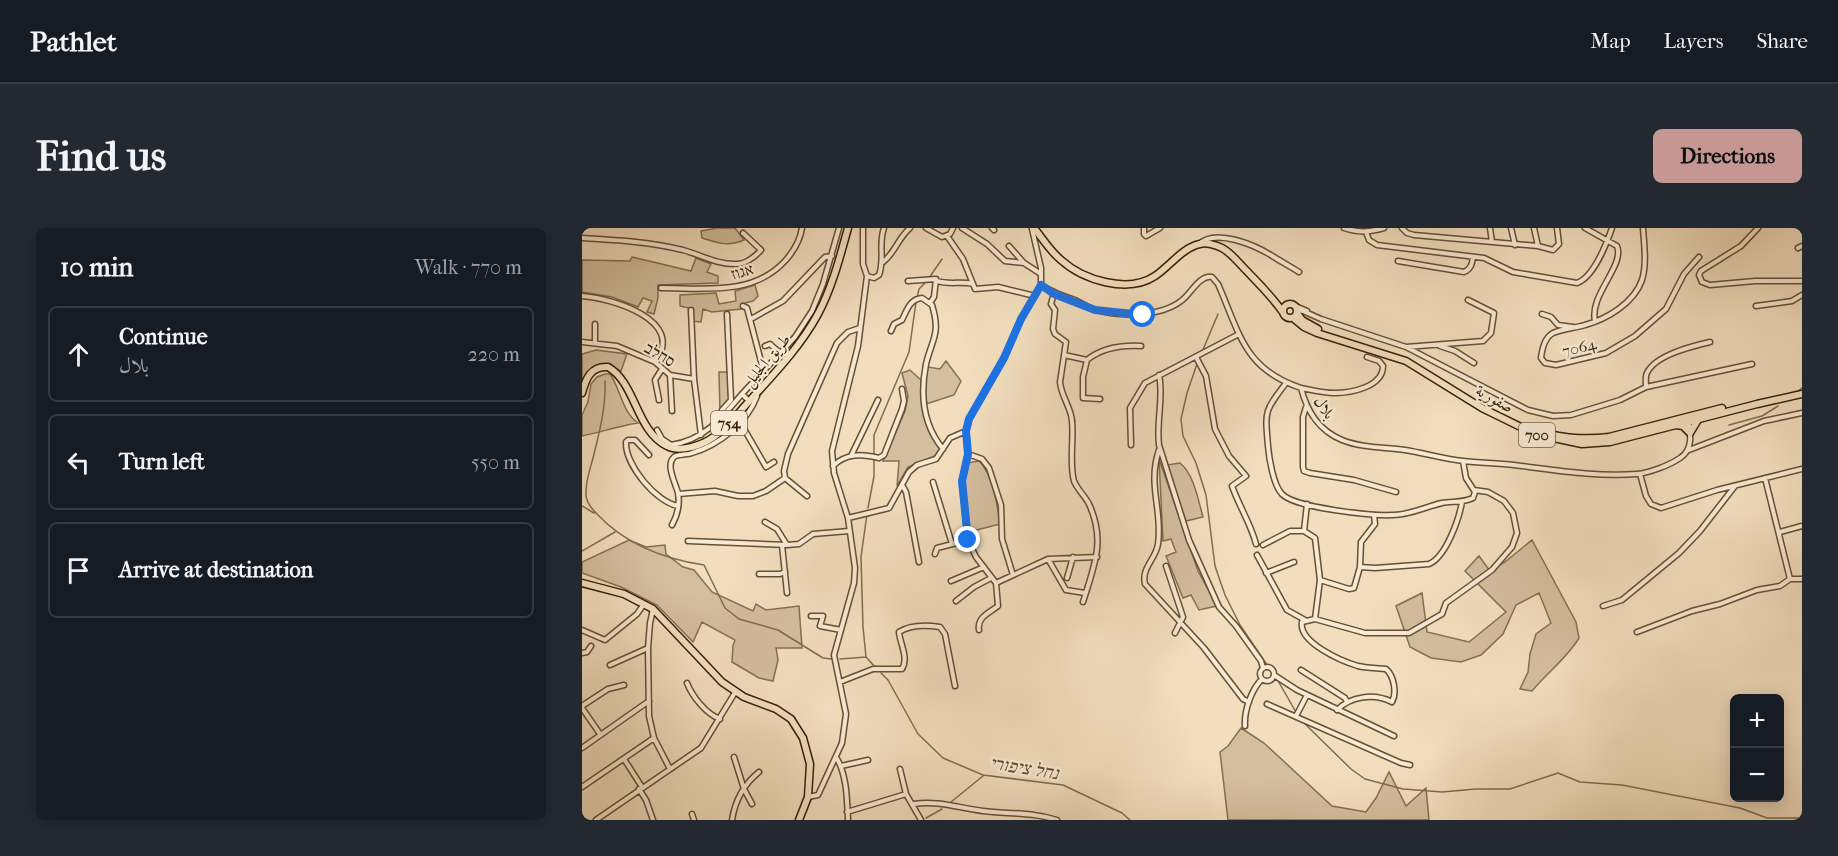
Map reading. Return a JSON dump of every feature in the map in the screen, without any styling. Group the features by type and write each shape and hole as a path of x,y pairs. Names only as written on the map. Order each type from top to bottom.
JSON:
{"main road":[{"name":"طريق الجليل","path":"582,393 585,382 596,368 608,367 615,370 622,378 650,431 665,445 678,449 695,446 715,436 749,401 812,325 826,295 842,248 846,228"},
{"path":"1033,228 1050,249 1070,267 1105,281 1127,285 1146,281 1155,276 1199,244"},
{"name":"صفورية","path":"1199,244 1224,248 1271,295 1302,320 1319,330 1408,358 1487,406 1536,430 1581,439 1609,437 1688,419 1756,400 1802,394"},
{"name":"صفورية","path":"1291,310 1304,327 1406,361 1482,408 1535,434 1553,440 1596,444 1674,425 1688,419 1701,418 1802,394"},
{"path":"1674,425 1683,426 1689,433 1701,418"},
{"path":"582,583 624,594 653,609 722,682 744,697 776,709 796,725 809,755 811,773 808,797 799,820"}],"street":[{"name":"אגוז","path":"661,288 726,288 751,284 772,272 791,254 798,244 802,228"},
{"path":"657,430 662,439 671,445 701,435 716,424 795,337 812,311 832,256 839,228"},
{"path":"808,797 818,795 836,757 843,738 846,714 834,659 854,583 855,568 848,518 833,466 832,447 858,346 867,276 863,264 863,228"},
{"path":"867,276 877,278 883,262 881,239 884,228"},
{"path":"883,262 910,228"},
{"path":"926,228 939,236 947,236"},
{"path":"947,236 953,228"},
{"path":"962,228 987,244 1005,261 1024,263"},
{"path":"979,630 980,619 999,604 996,583 970,548 968,540 962,481 968,454 966,431 969,419 1004,358 1021,319 1041,285 1042,274 1033,228"},
{"path":"1144,228 1146,236 1160,228"},
{"path":"1344,228 1354,232 1384,228"},
{"path":"1402,228 1414,235 1538,246 1552,250 1558,247 1557,228"},
{"path":"1490,228 1492,242"},
{"path":"1511,228 1515,245"},
{"path":"1534,228 1538,246"},
{"path":"1585,228 1617,246 1619,252 1618,259 1600,291 1595,310 1595,321"},
{"path":"1366,232 1369,240 1377,245 1484,258 1513,273 1577,283 1588,276 1608,241 1612,228"},
{"name":"7064","path":"1643,228 1644,269 1633,295 1618,308 1595,321 1553,333 1542,349 1541,358 1545,363 1556,365 1606,353 1635,336 1666,309 1684,274 1699,257"},
{"path":"1758,228 1741,246 1701,271 1699,275 1702,282 1710,285 1755,281 1802,281"},
{"path":"1199,244 1205,236 1216,231"},
{"path":"582,238 640,241 685,250 722,263 740,265 756,256 760,250 743,233"},
{"path":"1238,235 1299,272"},
{"path":"947,236 963,259 975,289 998,286 1035,296"},
{"path":"1009,246 1024,263 1042,274"},
{"path":"752,319 783,301 825,257 832,256"},
{"path":"1398,261 1464,272 1471,266 1473,257"},
{"name":"بلال","path":"1041,285 1054,294 1095,310 1143,315 1180,302 1204,278 1210,276 1218,284 1248,352 1259,365 1286,383 1301,388 1306,407 1320,425 1341,440 1357,445 1555,472 1640,474 1680,458 1689,450 1764,421 1802,413"},
{"path":"908,281 933,278 946,284 973,284"},
{"path":"930,303 934,297 937,281"},
{"path":"1054,294 1051,304 1055,310 1054,334 1066,342 1060,388 1072,418 1073,478 1088,503 1098,534 1097,557 1083,602"},
{"path":"1756,306 1792,301 1802,295"},
{"path":"582,296 624,306 652,320 662,340 661,350 655,362"},
{"path":"891,331 894,324 902,320 912,302 922,298 930,303 934,313 936,334 926,363 923,393 926,420 943,449"},
{"path":"1406,347 1483,341 1491,333 1494,313 1468,300"},
{"path":"743,306 747,308 752,319 763,370"},
{"name":"סחלב","path":"582,342 617,346 655,362 670,375 694,379 691,310"},
{"path":"1291,310 1310,313 1406,347 1528,410 1553,416 1572,415 1620,400 1646,387 1752,364"},
{"path":"723,416 722,410 731,400 728,314"},
{"path":"1542,314 1551,317 1558,325 1575,327"},
{"path":"595,324 595,342"},
{"path":"807,496 785,478 784,471 791,446 828,361 842,336 853,329 860,328"},
{"path":"1131,445 1130,408 1145,383 1239,334"},
{"path":"1646,387 1647,373 1654,365 1683,348 1710,342"},
{"path":"765,346 770,344 780,353"},
{"path":"1437,345 1455,351 1474,363"},
{"path":"1064,356 1087,360 1098,353 1116,347 1141,346"},
{"path":"1196,357 1206,376 1215,429 1229,456 1246,476 1232,486 1253,531 1256,544"},
{"path":"1301,388 1333,393 1370,385 1380,378 1383,366 1367,357"},
{"path":"1087,360 1083,377 1083,398 1100,399"},
{"path":"659,400 655,380 662,369"},
{"path":"670,375 672,411"},
{"path":"1159,375 1161,389 1157,432 1160,449 1189,540 1219,607 1261,660 1262,679"},
{"path":"694,379 701,435"},
{"path":"1286,383 1271,402 1266,413 1269,458 1280,492 1293,500 1374,515 1408,514 1444,502 1462,502 1473,498 1474,490 1466,478 1463,461"},
{"path":"833,466 842,458 850,456 866,455 879,458 884,455 902,409 904,401 902,389"},
{"path":"672,525 678,506 678,494 671,467 674,457 693,453 715,443 740,422 754,404 758,390"},
{"path":"742,394 749,401"},
{"path":"850,456 878,400"},
{"path":"1306,407 1303,417 1304,471 1354,480 1396,492"},
{"path":"1688,419 1689,450"},
{"path":"740,422 766,466 774,462"},
{"path":"848,518 888,509 912,468 936,459 950,438 966,431"},
{"path":"649,455 635,440 626,442 628,456 653,493 663,501 678,506"},
{"path":"1160,449 1154,472 1158,544 1147,566 1144,580 1148,588 1204,648 1243,699 1249,702"},
{"path":"968,454 982,459 989,468 1001,505 1002,539 1013,575"},
{"path":"1640,474 1646,496 1651,504 1661,508 1802,469"},
{"path":"678,494 715,491 738,496 753,496 766,491 785,478"},
{"path":"1765,478 1791,579"},
{"path":"933,482 952,544"},
{"path":"902,485 906,492 919,562"},
{"path":"1603,606 1622,600 1679,553 1735,486"},
{"path":"1257,555 1287,610 1305,620 1315,619 1365,633 1409,633 1442,614 1446,603 1492,570 1512,547 1517,533 1513,513 1504,501 1488,492 1474,490"},
{"path":"1360,567 1435,562 1445,548 1462,502"},
{"path":"1304,531 1307,504"},
{"path":"1320,580 1352,589 1356,585 1360,567 1361,542 1375,524 1374,515"},
{"path":"765,522 777,529 785,545 787,593"},
{"path":"1780,532 1802,526"},
{"path":"688,541 785,545 799,544 813,534 849,531"},
{"path":"1263,545 1290,531 1304,531 1315,538 1320,580 1315,619"},
{"path":"935,554 937,548 968,540"},
{"path":"1067,578 1073,557"},
{"path":"996,583 1048,559 1097,557"},
{"path":"1048,559 1066,590 1086,593"},
{"path":"1266,573 1294,562"},
{"path":"1166,566 1182,613 1181,623 1175,633"},
{"path":"951,581 984,567"},
{"path":"759,574 785,572"},
{"path":"956,601 974,587 991,578"},
{"path":"1637,632 1757,590 1780,586 1791,579 1802,579"},
{"path":"582,630 605,640 637,614 644,604"},
{"path":"653,609 648,648 651,728 670,769"},
{"path":"811,616 823,616 820,626 841,630"},
{"path":"1305,620 1302,622 1302,631 1318,646 1358,666 1386,669 1392,677 1395,696 1392,702 1383,698 1367,697 1347,702 1337,710"},
{"path":"840,682 873,669 902,669 905,666 905,658 899,632 912,627 936,626 940,627 945,634 955,686"},
{"path":"582,653 587,652 591,646"},
{"path":"610,666 648,648"},
{"path":"1263,668 1271,668 1274,675 1307,695 1394,736"},
{"path":"1301,670 1345,698 1347,702"},
{"path":"1262,679 1270,680 1274,675"},
{"path":"1245,726 1249,702 1262,679"},
{"path":"687,683 695,697 715,718 720,720"},
{"path":"600,734 582,707 608,689 624,685"},
{"path":"596,820 701,748 736,691"},
{"path":"1296,717 1307,695"},
{"path":"582,748 649,701"},
{"path":"1267,704 1401,764 1410,765"},
{"path":"582,787 654,738"},
{"path":"734,757 744,789 752,804"},
{"path":"836,757 841,766 848,820"},
{"path":"624,759 646,800 653,820"},
{"path":"841,766 868,760"},
{"path":"900,769 906,794 914,804 921,820"},
{"path":"732,820 733,811 748,781 759,772"},
{"path":"847,812 906,794"},
{"path":"914,804 936,802 984,811 1042,816 1057,820"},
{"path":"692,814 694,820"}],"shaded area":[{"path":"735,228 744,240 728,244 702,238 701,231"},
{"path":"632,257 691,271 696,258 711,264 707,272 718,276 718,283 658,285 654,314 647,312 652,301 643,298 638,307 612,297 582,292 582,260 630,261"},
{"path":"755,285 758,296 753,301 741,304 741,309 712,312 703,309 701,322 691,321 693,309 680,306 680,295 716,293 719,304 736,301 735,291"},
{"path":"596,350 627,354 621,371 601,365 596,366 588,372 582,387 582,354"},
{"path":"946,361 961,381 954,395 923,405 928,428 940,449 937,455 908,467 897,486 899,461 883,461 905,411 908,396 902,373 910,370 922,381 928,367 940,369"},
{"path":"719,372 728,372 730,403 720,413"},
{"path":"610,374 628,413 638,423 582,436 582,415 588,402 591,384 597,377"},
{"path":"1159,459 1198,571 1217,606 1199,610 1191,595 1183,598 1166,556 1176,552 1171,539 1163,541"},
{"path":"979,461 984,466 991,482 1000,524 969,532 964,481 967,463"},
{"path":"1180,463 1192,480 1203,517 1186,521 1166,465"},
{"path":"629,540 646,547 665,545 666,554 683,567 694,570 712,592 753,611 756,604 766,610 799,606 802,648 776,648 778,660 773,681 759,678 732,662 735,640 702,622 693,642 657,605 621,587 582,573 582,562"},
{"path":"1532,540 1576,622 1579,638 1569,652 1532,691 1520,689 1528,672 1536,634 1551,623 1539,593 1516,605 1503,634 1481,655 1461,662 1431,658 1410,647 1396,606 1422,593 1427,632 1469,642 1506,612 1465,571 1479,556 1490,571"},
{"path":"1241,728 1264,743 1332,806 1366,812 1389,772 1406,806 1426,788 1429,820 1228,820 1220,752 1228,746"}],"waterway":[{"path":"929,278 942,259"},
{"path":"917,298 919,289 926,282"},
{"path":"868,508 874,476 874,435 909,352 916,302"},
{"path":"1202,352 1218,314"},
{"path":"1197,364 1181,419 1183,436 1196,463 1206,495 1215,566 1225,595 1240,625 1274,675"},
{"path":"605,381 602,418 586,485 586,498 593,510 608,525 633,542 674,559 704,565 725,608 739,619 778,630 823,658 832,659"},
{"path":"1798,391 1802,388"},
{"path":"1729,425 1762,416 1778,406"},
{"path":"582,506 594,513"},
{"path":"867,514 861,557 863,627 866,657 875,667"},
{"path":"582,551 615,532"},
{"path":"840,659 866,657"},
{"name":"נחל ציפורי","path":"881,673 888,680 918,734 943,758 983,775 1063,785 1122,813 1130,820"},
{"path":"1277,679 1297,714"},
{"path":"1301,720 1351,769 1365,779 1403,789 1442,792 1510,789 1558,773 1580,782 1622,785 1740,808 1767,818 1802,818"},
{"path":"951,802 983,776"},
{"path":"926,818 942,809"}],"route":[{"path":"968,540 962,481 968,454 966,431 969,419 1004,358 1021,319 1041,285 1054,294 1095,310 1143,315"}]}
